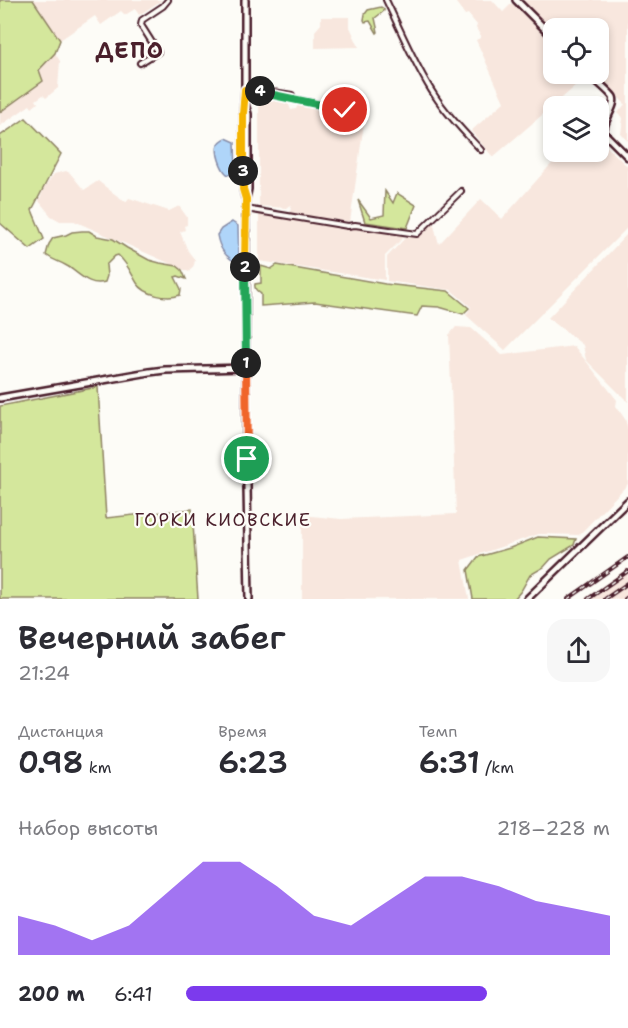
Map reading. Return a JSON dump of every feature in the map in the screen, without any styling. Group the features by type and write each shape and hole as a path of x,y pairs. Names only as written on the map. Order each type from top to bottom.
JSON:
{"main road":[{"path":"245,0 243,189 246,199 249,599"},
{"path":"516,0 543,27"},
{"path":"599,84 613,97 613,103 603,125 604,133 628,157"},
{"path":"0,398 165,370 247,368"},
{"path":"527,599 628,501"}],"street":[{"path":"140,63 158,52 141,25 142,20 164,6 168,0"},
{"path":"386,0 435,96 445,111 481,150"},
{"path":"245,90 265,90 363,113"},
{"path":"246,209 348,226 417,234 461,191"}],"shaded area":[{"path":"33,0 162,0 139,15 135,9 125,15 121,11 101,25 95,16 60,40"},
{"path":"454,0 492,0 503,12 512,3 543,34 543,84 577,85 564,96 543,96 543,114 493,157 471,131 504,102 476,40 480,38 477,25 468,14 465,15"},
{"path":"522,0 628,0 628,141 621,134 623,118 618,113 625,104 605,84 609,84 609,18 543,18 543,22"},
{"path":"321,17 350,17 350,27 359,47 315,48 315,31 321,24"},
{"path":"55,53 60,61 58,88 46,98 43,95 36,100 38,103 32,108 30,105 0,126 0,112 43,81 39,70"},
{"path":"264,98 284,102 291,110 296,109 303,102 341,111 347,115 349,113 360,115 364,123 350,222 290,213 290,205 286,208 259,206 259,103"},
{"path":"609,149 628,167 628,227 505,350 466,315 471,307 451,290 387,281 387,257 407,236 417,238 433,222 439,244 481,199 502,219 553,162 609,162"},
{"path":"66,171 84,190 98,181 126,202 129,198 169,211 179,206 187,217 185,230 180,232 188,251 195,260 189,272 74,221 60,221 51,216 39,201 44,188 54,174"},
{"path":"259,215 406,235 385,256 385,280 259,261"},
{"path":"628,233 628,402 586,360 583,345 548,318"},
{"path":"456,327 471,328 502,355 574,346 617,400 616,406 625,419 628,429 628,484 579,535 539,534 462,560 469,599 302,599 302,515 341,519 456,514 449,335"},
{"path":"628,568 628,599 584,599 600,588"}],"green space":[{"path":"0,0 33,0 60,40 55,53 39,70 43,81 0,112"},
{"path":"381,7 384,11 375,18 377,33 370,21 365,22 364,20 368,10"},
{"path":"26,118 61,154 32,210 44,239 30,249 0,223 0,136"},
{"path":"385,191 393,203 397,193 416,205 407,228 365,222 358,200 371,218 384,215"},
{"path":"89,231 97,236 113,239 149,260 177,266 182,270 186,279 175,277 181,289 180,295 163,297 145,291 118,255 106,265 105,282 94,283 46,255 53,238 72,232"},
{"path":"277,265 385,284 448,291 469,308 463,314 439,307 422,306 417,316 315,302 261,306 261,294 256,290 255,284 261,283 261,266 271,269"},
{"path":"98,387 106,518 192,509 198,599 0,599 0,406"},
{"path":"538,537 576,539 574,545 530,575 514,599 473,599 468,570 478,557"}],"water":[{"path":"226,138 235,142 236,172 232,175 225,172 218,156 218,145"},
{"path":"232,222 238,226 239,260 236,262 223,251 217,235 221,229"}],"railway":[{"path":"568,599 628,557"},
{"path":"588,599 628,571"},
{"path":"605,599 628,583"}],"district":[{"name":"ДЕПО","path":"130,50"},
{"name":"ГОРКИ КИОВСКИЕ","path":"223,520"}],"route":[{"path":"247,459 246,199 243,189 245,90 258,90 345,110"}]}
